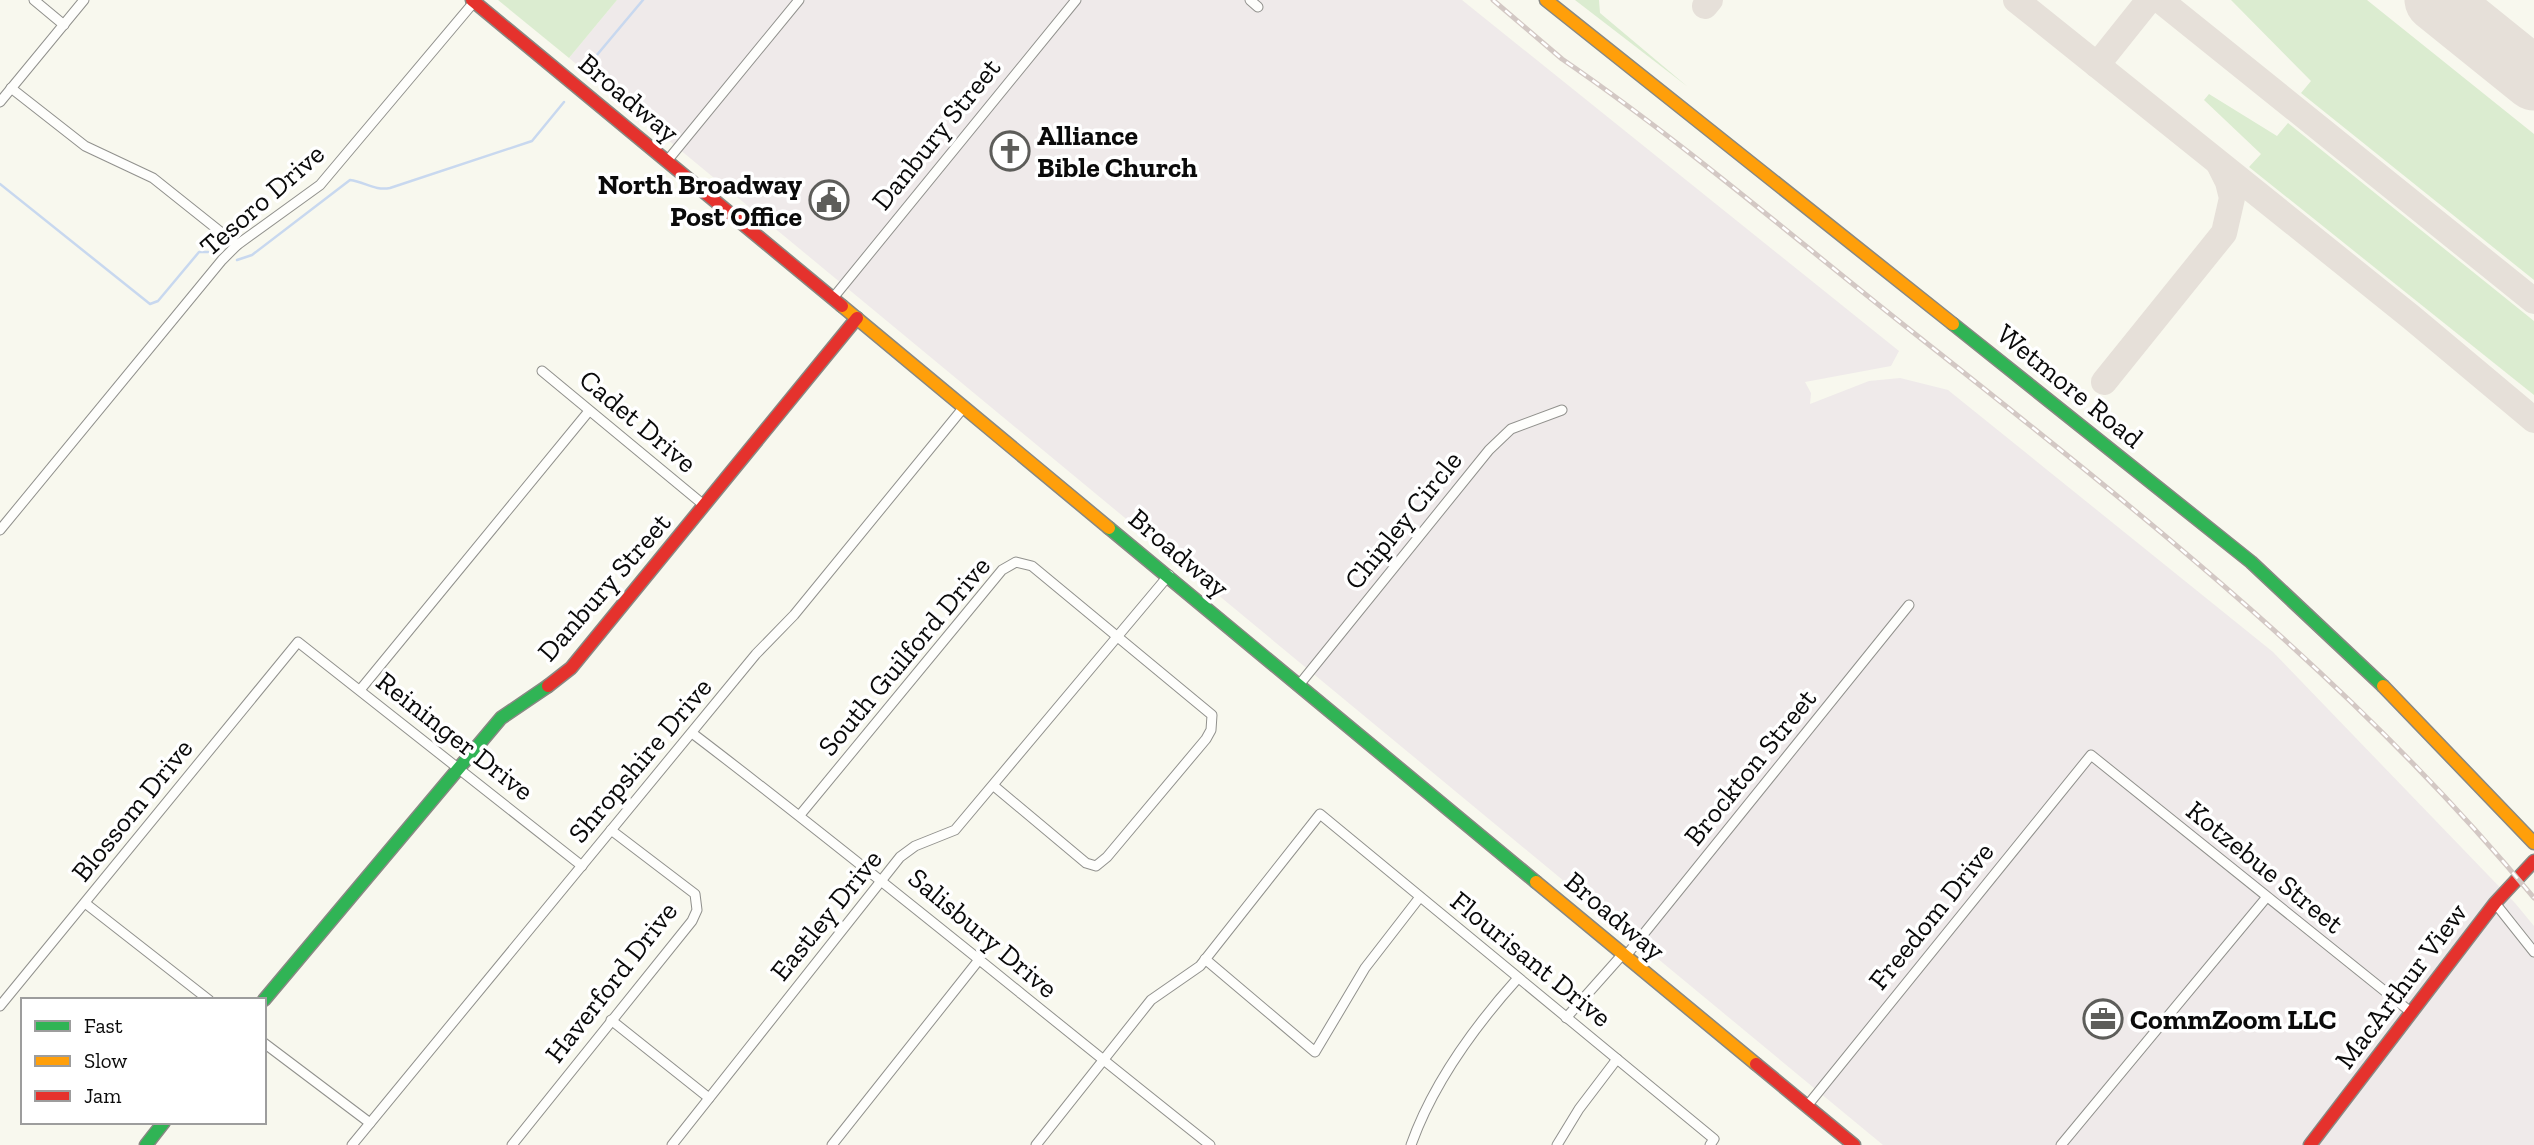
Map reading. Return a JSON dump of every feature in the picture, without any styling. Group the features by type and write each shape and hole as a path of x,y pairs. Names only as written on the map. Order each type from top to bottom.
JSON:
{"main road":[{"name":"Wetmore Road","path":"1546,0 2251,562 2347,648 2455,754 2534,843"},
{"name":"Broadway","path":"473,1 1854,1145"},
{"name":"Danbury Street","path":"266,998 457,767 508,711 571,668 857,318"},
{"name":"MacArthur View","path":"2310,1145 2495,904 2534,861"},
{"path":"146,1145 162,1124"}],"street":[{"path":"34,0 64,25"},
{"path":"0,102 84,0"},
{"path":"667,161 799,0"},
{"name":"Danbury Street","path":"833,298 1076,0"},
{"name":"Tesoro Drive","path":"0,530 236,245 320,186 473,1"},
{"path":"11,88 85,146 158,182 236,245"},
{"name":"Cadet Drive","path":"542,371 705,506"},
{"name":"Shropshire Drive","path":"352,1145 756,654 794,615 964,407"},
{"name":"Chipley Circle","path":"1298,685 1489,450 1511,429 1562,410"},
{"path":"360,690 589,411"},
{"name":"South Guilford Drive","path":"800,815 1009,565 1018,562 1032,566 1117,638"},
{"name":"Eastley Drive","path":"672,1145 900,857 915,846 955,831 1169,575"},
{"name":"Brockton Street","path":"1566,1018 1624,956 1909,605"},
{"path":"994,786 1086,863 1096,866 1107,857 1206,738 1213,723 1206,709 1117,638"},
{"name":"Reininger Drive","path":"298,642 582,866"},
{"name":"Blossom Drive","path":"0,1006 298,642"},
{"name":"Salisbury Drive","path":"692,733 882,879 978,961 1210,1145"},
{"name":"Kotzebue Street","path":"2091,755 2412,1013"},
{"name":"Freedom Drive","path":"1807,1106 2091,755"},
{"name":"Flourisant Drive","path":"1205,959 1320,814 1617,1059 1712,1142"},
{"name":"Haverford Drive","path":"512,1145 692,921 697,910 695,894 611,830"},
{"path":"1036,1145 1151,1000 1190,975 1205,959 1315,1052 1365,968 1420,897"},
{"path":"2061,1145 2266,898"},
{"path":"85,903 206,998"},
{"path":"2495,904 2534,952"},
{"path":"832,1145 978,961"},
{"path":"1411,1145 1442,1079 1476,1029 1518,978"},
{"path":"611,1020 709,1098"},
{"path":"266,1045 370,1123"},
{"path":"1558,1145 1579,1109 1617,1059"}],"shaded area":[{"path":"617,0 1462,0 1899,351 1891,366 1805,382 1811,393 1810,404 1869,381 1900,378 1948,390 2273,652 2515,903 2534,926 2534,1145 1883,1145 569,58"}],"green space":[{"path":"498,0 617,0 569,58"},
{"path":"1575,0 1599,0 1600,13 1688,87"},
{"path":"2231,0 2367,0 2534,134 2534,280 2301,93 2311,81"},
{"path":"2209,94 2277,136 2288,123 2534,321 2534,395 2249,167 2261,154 2204,100"}],"waterway":[{"path":"586,68 643,0"},
{"path":"237,260 252,255 350,180 390,188 532,141 564,102"},
{"path":"0,184 150,304 158,301 199,252 208,252"}],"taxiway":[{"path":"1705,6 1710,0"},
{"path":"2016,0 2411,317 2534,420"},
{"path":"2097,65 2149,0"},
{"path":"2160,0 2534,301"},
{"path":"2104,382 2224,233 2232,198 2219,164"}],"runway":[{"path":"2436,0 2534,79"}],"railway":[{"path":"1493,0 1562,59 1698,160 2001,402 2242,601 2393,743 2465,819 2534,898"}],"traffic: fast":[{"path":"1953,324 2251,562 2383,686"},
{"path":"1109,528 1536,882"},
{"path":"266,998 501,718 548,686"},
{"path":"146,1145 162,1124"}],"traffic: slow":[{"path":"1546,0 1953,324"},
{"path":"842,306 1109,528"},
{"path":"2383,686 2534,843"},
{"path":"1536,882 1756,1064"}],"traffic: jam":[{"path":"472,0 842,306"},
{"path":"548,686 571,668 857,318"},
{"path":"2310,1145 2495,903 2534,861"},
{"path":"1756,1064 1854,1145"}],"place":[{"name":"Alliance Bible Church","path":"1010,151"},
{"name":"North Broadway Post Office","path":"829,200"},
{"name":"CommZoom LLC","path":"2103,1019"}]}
